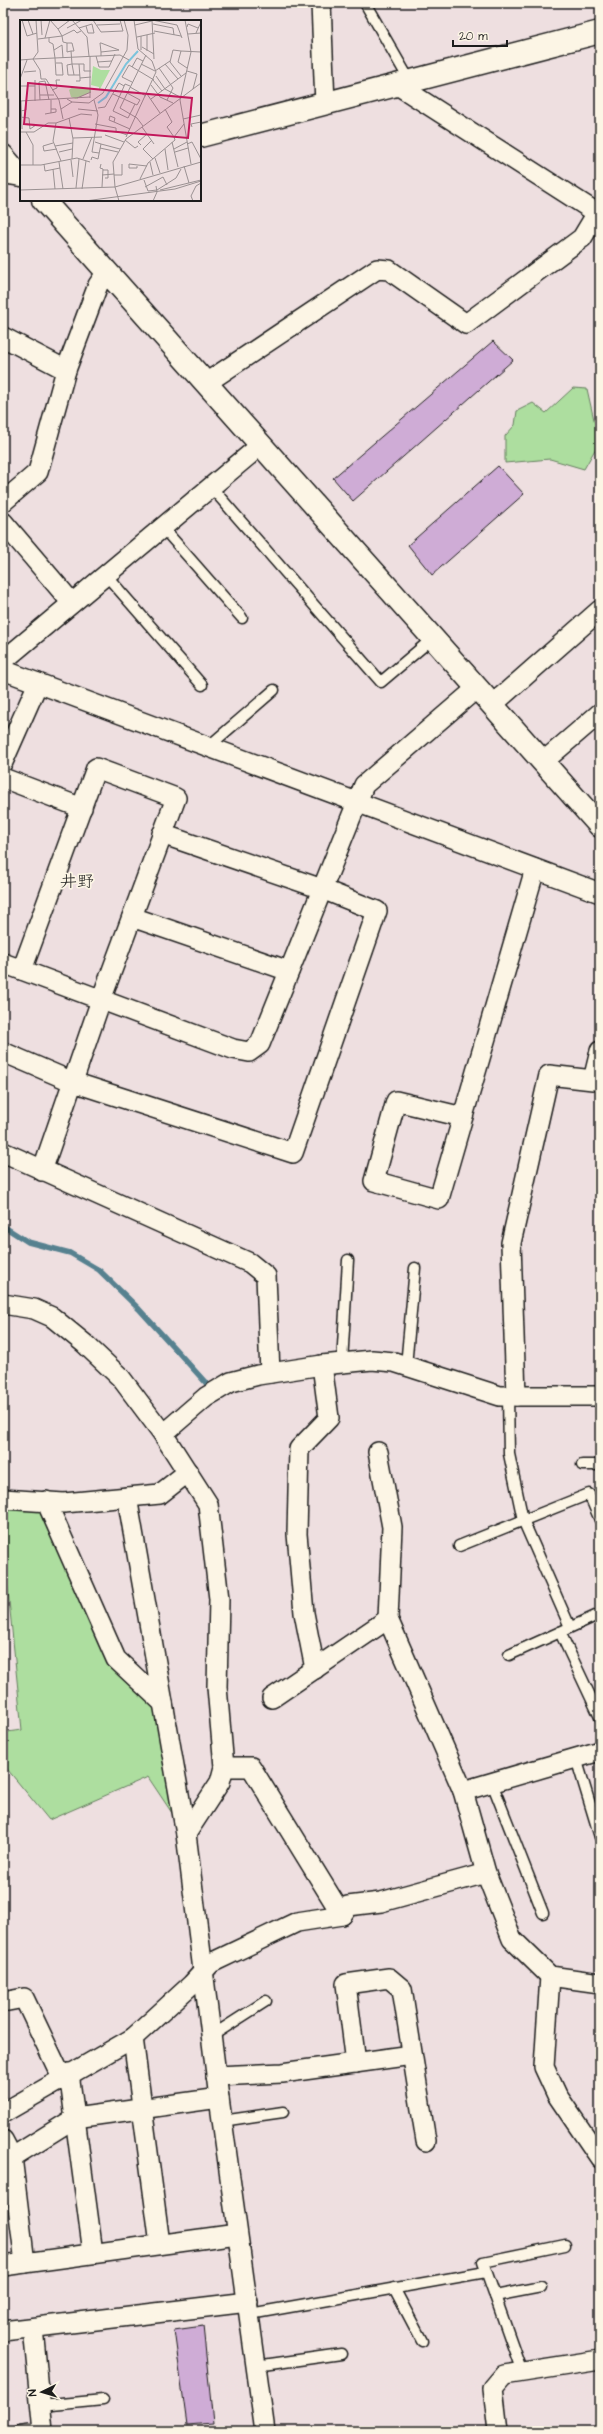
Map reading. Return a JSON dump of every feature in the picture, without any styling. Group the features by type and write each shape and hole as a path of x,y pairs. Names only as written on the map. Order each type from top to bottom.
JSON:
{"street":[{"path":"321,3 325,104"},
{"path":"201,136 405,84 600,32"},
{"path":"206,383 377,269 389,270 466,324 582,238 598,212 405,84"},
{"path":"44,201 543,762 597,817"},
{"path":"3,502 38,472 66,370 98,285 107,272"},
{"path":"3,338 66,370"},
{"path":"3,661 262,445"},
{"path":"3,522 72,603"},
{"path":"492,705 600,610"},
{"path":"3,670 600,893"},
{"path":"3,762 38,684"},
{"path":"3,963 233,1049 249,1052 260,1044 364,785 478,688"},
{"path":"543,762 600,713"},
{"path":"22,970 96,768 176,798 101,1000 42,1171"},
{"path":"3,778 82,808"},
{"path":"3,1052 73,1082 293,1153 377,911 322,889 162,834"},
{"path":"463,1117 396,1101 374,1181 439,1199 463,1117 535,869"},
{"path":"132,917 289,971"},
{"path":"512,1396 511,1243 549,1075 593,1080 600,1051"},
{"path":"3,1152 42,1171 250,1263 266,1276 270,1373"},
{"path":"3,1304 34,1309 52,1317 85,1344 121,1378 163,1434 208,1504 219,1600 217,1687 224,1767 220,1782 186,1834"},
{"path":"163,1434 206,1397 231,1382 270,1373 322,1365 372,1360 394,1362 500,1396 600,1396"},
{"path":"315,1669 304,1613 298,1542 299,1449 329,1418 322,1365"},
{"path":"378,1452 392,1527 388,1619 463,1791 486,1873 512,1938 550,1976 600,1983"},
{"path":"3,1499 64,1503 160,1494 188,1472"},
{"path":"127,1497 186,1834 210,2037 265,2431"},
{"path":"46,1501 116,1659 163,1703"},
{"path":"272,1698 388,1619"},
{"path":"463,1791 600,1751"},
{"path":"224,1767 251,1767 342,1915"},
{"path":"3,2113 66,2075 133,2038 192,1984 212,1963 297,1922 342,1915 348,1906 381,1902 486,1873"},
{"path":"550,1976 544,2067 557,2095 600,2158"},
{"path":"356,2063 346,1984 389,1978 402,1989 426,2141"},
{"path":"3,2002 24,1998 66,2075 75,2118 93,2253"},
{"path":"133,2038 160,2244"},
{"path":"216,2076 282,2073 412,2055"},
{"path":"8,2160 75,2118 142,2110 219,2098"},
{"path":"3,2140 8,2160 25,2262"},
{"path":"3,2266 237,2234"},
{"path":"3,2331 249,2308"},
{"path":"33,2328 43,2430"},
{"path":"498,2431 493,2388 504,2375 600,2360"}],"lane":[{"path":"365,3 405,84"},
{"path":"211,488 381,682 433,638"},
{"path":"162,528 242,618"},
{"path":"106,575 202,685"},
{"path":"208,747 274,690"},
{"path":"342,1363 348,1260"},
{"path":"406,1366 415,1268"},
{"path":"512,1396 509,1454 523,1520 570,1627"},
{"path":"582,1465 600,1465"},
{"path":"459,1546 589,1494 600,1520"},
{"path":"509,1655 600,1614"},
{"path":"560,1632 600,1717"},
{"path":"576,1758 600,1837"},
{"path":"492,1783 543,1912"},
{"path":"210,2037 266,2001"},
{"path":"222,2121 283,2112"},
{"path":"522,2372 483,2262 565,2245"},
{"path":"249,2308 394,2288 486,2272"},
{"path":"495,2296 541,2287"},
{"path":"394,2288 422,2341"},
{"path":"256,2366 341,2354"},
{"path":"41,2406 103,2400"},
{"path":"19,2431 43,2430"}],"green space":[{"path":"573,388 587,389 594,420 600,431 600,446 597,446 584,469 550,459 505,463 505,436 515,425 517,411 533,403 546,413"},
{"path":"3,1500 46,1501 116,1659 163,1703 186,1834 148,1777 49,1820 3,1764 7,1732 22,1730 3,1541"}],"building":[{"path":"493,341 513,360 353,501 333,478"},
{"path":"498,466 524,494 432,575 408,545"},
{"path":"203,2326 213,2423 187,2425 174,2330"}],"waterway":[{"path":"3,1226 28,1242 70,1253 99,1270 139,1309 206,1383"}],"district":[{"name":"井野","path":"77,882"}]}
